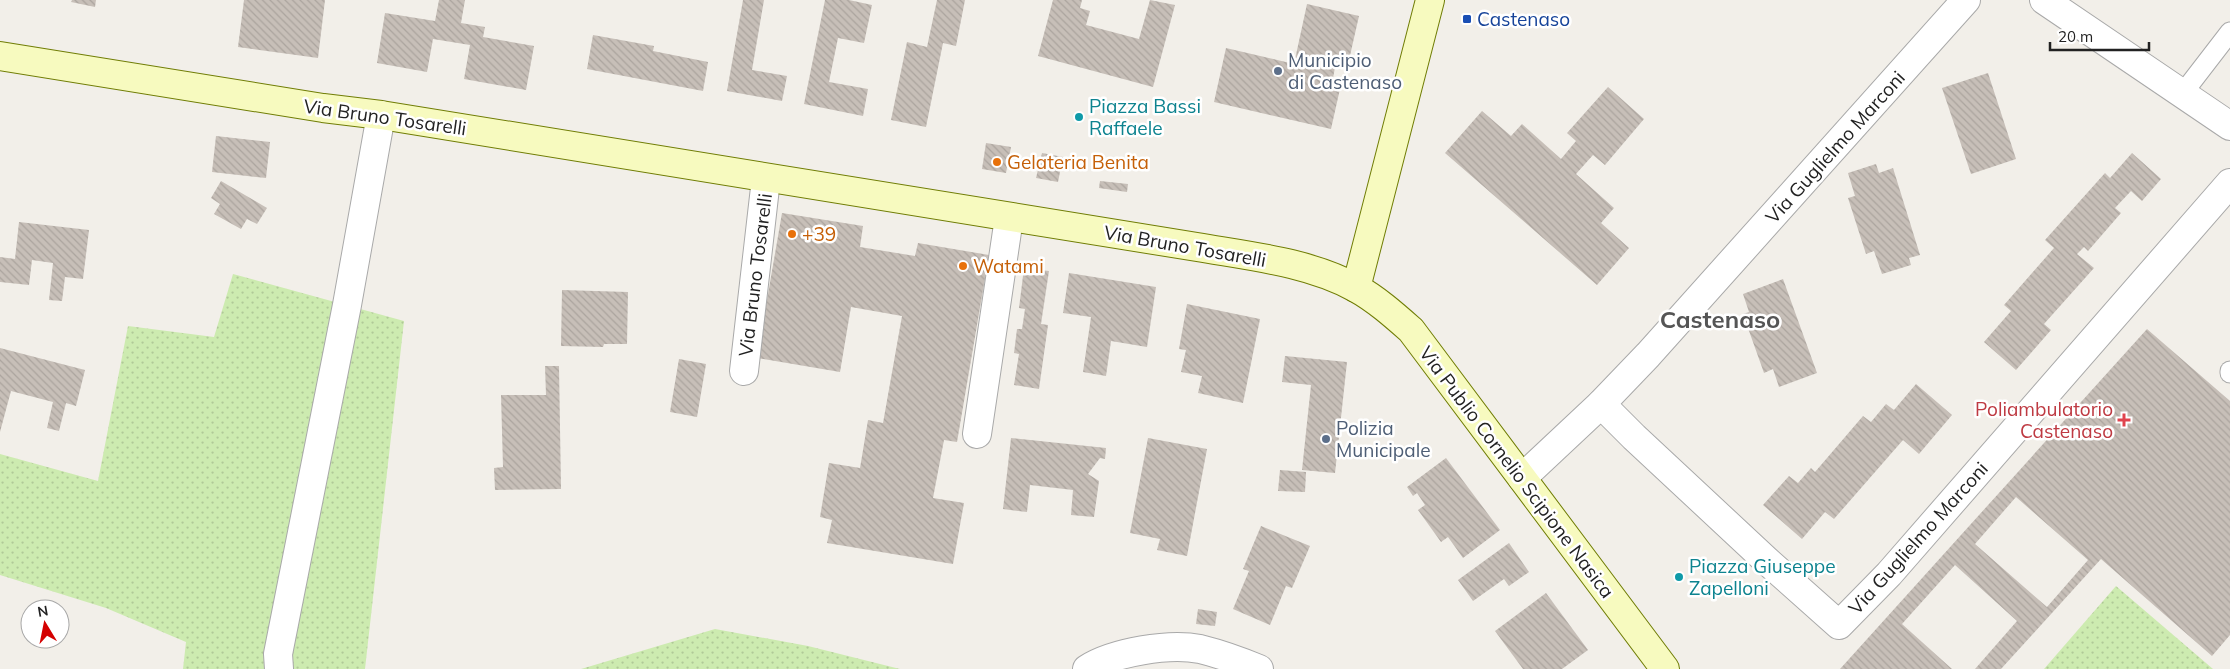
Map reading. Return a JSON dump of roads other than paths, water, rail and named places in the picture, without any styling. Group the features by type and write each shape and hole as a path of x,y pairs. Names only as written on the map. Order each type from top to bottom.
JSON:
{"street":[{"path":"1356,288 1430,0"},
{"name":"Via Guglielmo Marconi","path":"1522,478 1601,404 1696,302 1966,0"},
{"path":"2044,0 2230,126"},
{"name":"Via Bruno Tosarelli","path":"1,56 323,108 381,114 766,179 1269,260 1324,274 1356,288"},
{"path":"279,669 278,654 347,305 381,114"},
{"name":"Via Bruno Tosarelli","path":"744,371 766,179"},
{"name":"Via Guglielmo Marconi","path":"1601,404 1753,548 1839,625 1889,574 2230,183"},
{"path":"977,434 1009,218"},
{"name":"Via Publio Cornelio Scipione Nasica","path":"1356,288 1411,330 1665,669"},
{"path":"1087,669 1128,654 1168,648 1198,649 1237,660 1259,669"}],"lane":[{"path":"2183,93 2230,32"}],"place":[{"name":"Castenaso","path":"1467,19"},
{"name":"Municipio di Castenaso","path":"1278,71"},
{"name":"Piazza Bassi Raffaele","path":"1079,117"},
{"name":"Gelateria Benita","path":"997,162"},
{"name":"+39","path":"792,234"},
{"name":"Watami","path":"963,266"},
{"name":"Poliambulatorio Castenaso","path":"2124,420"},
{"name":"Polizia Municipale","path":"1326,439"},
{"name":"Piazza Giuseppe Zapelloni","path":"1679,577"}],"district":[{"name":"Castenaso","path":"1720,320"}]}
